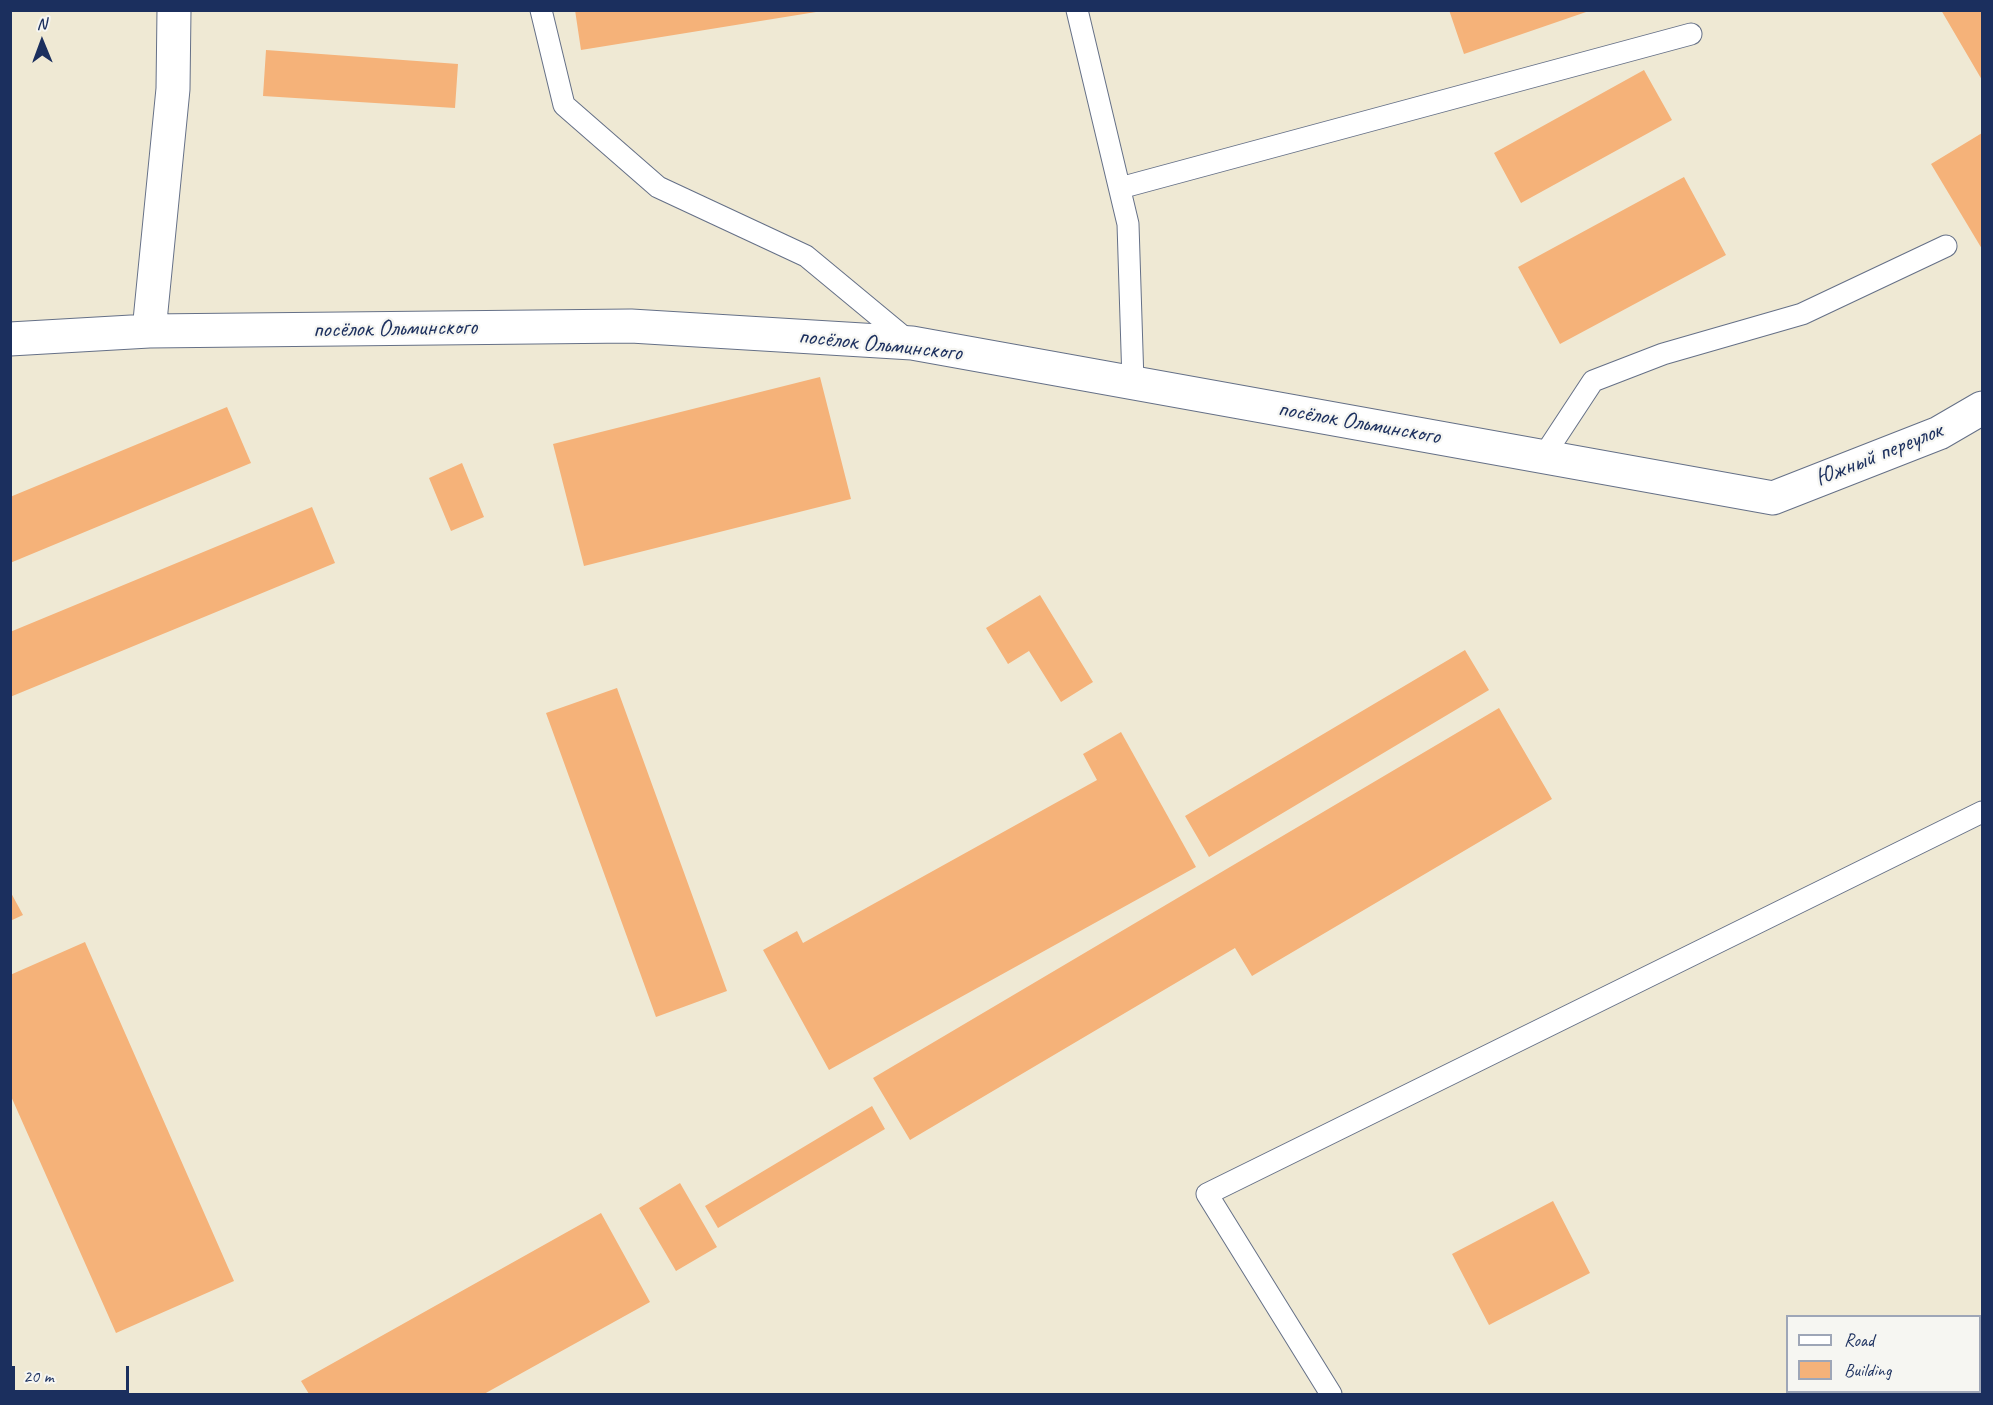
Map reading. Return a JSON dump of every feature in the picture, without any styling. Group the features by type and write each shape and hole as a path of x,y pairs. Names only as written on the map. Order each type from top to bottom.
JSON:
{"street":[{"path":"149,331 173,89 174,10"},
{"name":"посёлок Ольминского","path":"10,339 149,331 631,326 912,343 1773,498"},
{"name":"Южный переулок","path":"1773,498 1939,433 1983,408"}],"lane":[{"path":"540,10 564,105 658,186 806,256 912,343"},
{"path":"1077,10 1128,224 1133,382"},
{"path":"1120,188 1691,34"},
{"path":"1543,457 1593,381 1663,354 1802,314 1946,246"},
{"path":"1331,1395 1207,1194 1983,812"}],"building":[{"path":"575,10 816,10 816,12 581,50"},
{"path":"1449,10 1589,10 1589,11 1464,54"},
{"path":"1941,10 1982,10 1982,80"},
{"path":"266,50 458,64 455,108 263,96"},
{"path":"1644,70 1672,120 1521,203 1494,153"},
{"path":"1982,133 1982,249 1931,164"},
{"path":"1684,177 1726,255 1560,344 1518,267"},
{"path":"820,377 851,499 584,566 553,444"},
{"path":"227,407 251,463 10,563 10,497"},
{"path":"462,463 484,517 451,531 429,478"},
{"path":"312,507 335,563 10,697 10,632"},
{"path":"1040,595 1093,682 1061,702 1029,651 1008,664 986,628"},
{"path":"1465,650 1489,690 1209,857 1185,816"},
{"path":"617,688 727,991 656,1017 546,713"},
{"path":"1499,708 1552,799 1252,976 1235,948 910,1140 873,1078"},
{"path":"1121,732 1196,867 829,1070 763,950 797,931 803,943 1097,780 1083,754"},
{"path":"10,891 23,915 10,921"},
{"path":"85,942 234,1281 116,1333 10,1094 10,975"},
{"path":"872,1106 885,1129 718,1228 705,1206"},
{"path":"680,1183 717,1247 676,1271 639,1208"},
{"path":"1553,1201 1590,1273 1489,1325 1452,1254"},
{"path":"601,1213 650,1302 484,1394 309,1394 301,1381"}]}
